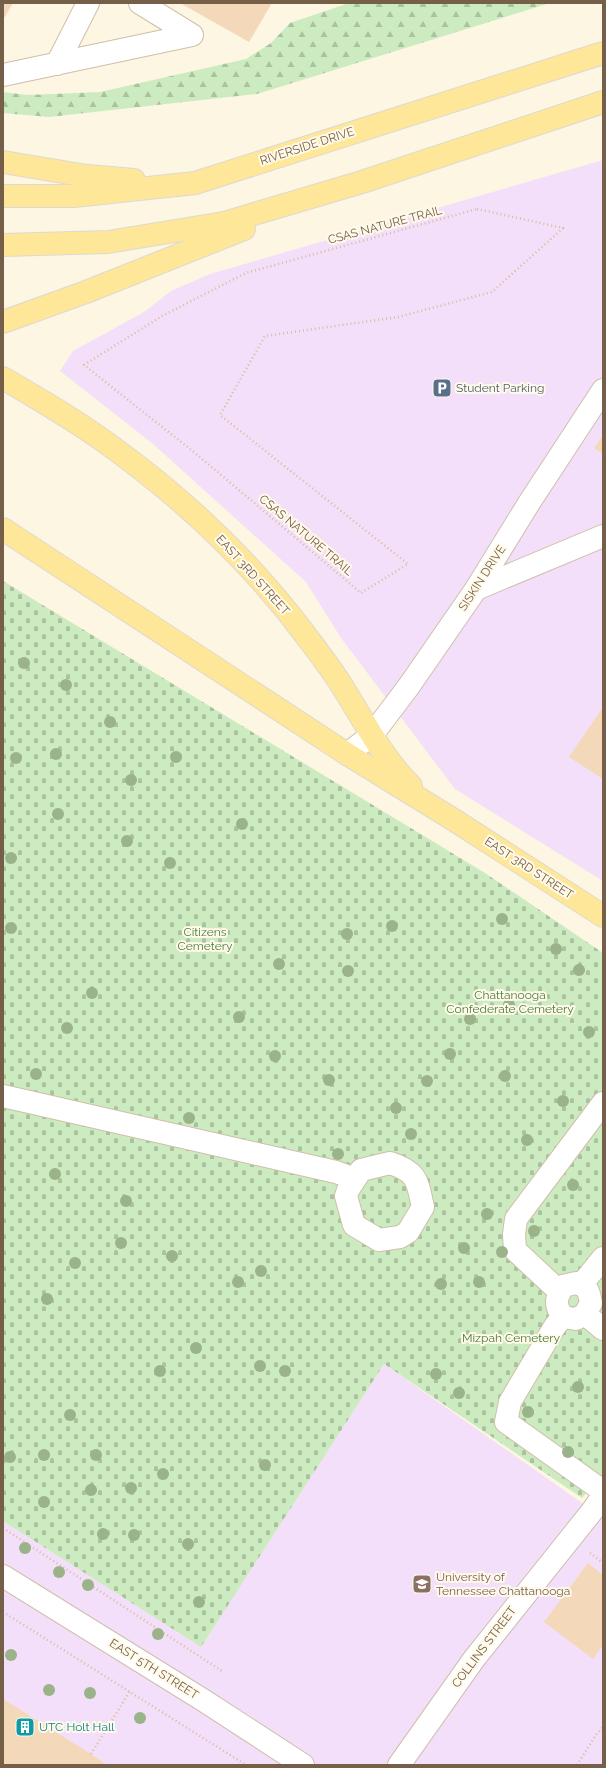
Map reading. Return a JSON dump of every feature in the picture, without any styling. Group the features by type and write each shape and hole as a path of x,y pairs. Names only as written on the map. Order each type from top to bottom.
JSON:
{"main road":[{"name":"RIVERSIDE DRIVE","path":"3,196 74,196 195,183 603,53"},
{"path":"3,245 108,242 224,223 362,182 603,102"},
{"path":"3,162 87,176 141,181 195,183"},
{"path":"3,322 86,292 362,182"},
{"name":"EAST 3RD STREET","path":"3,378 35,396 102,439 188,507 230,548 270,591 307,637 341,685 391,764 410,785 431,804 454,820"},
{"name":"EAST 3RD STREET","path":"3,529 347,754 454,820 603,916"}],"street":[{"path":"57,64 88,3"},
{"path":"3,76 192,35 140,3"},
{"name":"SISKIN DRIVE","path":"347,754 372,735 409,686 476,589 529,503 603,390"},
{"path":"476,589 603,536"},
{"path":"3,1096 336,1172 355,1179"},
{"path":"560,1292 515,1250 514,1234 516,1219 603,1103"},
{"path":"582,1284 603,1258"},
{"path":"576,1283 582,1284 588,1290 591,1303 585,1314 576,1320 563,1317 558,1310 556,1302 560,1292 563,1286 576,1283"},
{"path":"585,1314 603,1329"},
{"path":"563,1317 510,1402 506,1422 603,1491"},
{"name":"COLLINS STREET","path":"399,1765 474,1659 593,1510 603,1494"},
{"name":"EAST 5TH STREET","path":"3,1576 203,1700 303,1765"}],"path":[{"name":"CSAS NATURE TRAIL","path":"478,209 563,228 492,292 398,317 265,336 220,415 408,564 360,593 195,453 84,364 162,316 246,273 478,209"},
{"path":"3,1528 222,1671"},
{"path":"3,1612 130,1690 246,1765"},
{"path":"90,1754 130,1690"},
{"path":"577,1765 596,1735 603,1727"}],"shaded area":[{"path":"603,160 603,881 455,789 341,638 306,582 153,444 60,371 73,351 144,312 171,291 210,274"},
{"name":"University of Tennessee Chattanooga","path":"384,1364 592,1510 603,1496 603,1765 3,1765 3,1521 201,1647"}],"green space":[{"path":"349,3 550,3 257,94 49,117 3,113 3,92 27,95 100,92 246,59 271,43 290,23"},
{"name":"Citizens Cemetery","path":"3,581 485,873 603,953 603,1474 582,1498 384,1364 201,1647 3,1521"}],"building":[{"path":"3,3 13,3 3,20"},
{"path":"180,3 272,3 249,42"},
{"path":"603,435 603,454 594,448"},
{"path":"603,707 603,779 569,757"},
{"path":"588,1563 603,1575 603,1645 593,1659 544,1622"},
{"name":"UTC Holt Hall","path":"3,1699 91,1754 107,1765 3,1765"}],"place":[{"name":"Student Parking","path":"442,388"},
{"name":"University of Tennessee Chattanooga","path":"422,1584"},
{"name":"UTC Holt Hall","path":"25,1727"}],"park label":[{"name":"Chattanooga Confederate Cemetery","path":"510,1002"},
{"name":"Mizpah Cemetery","path":"511,1338"}]}
